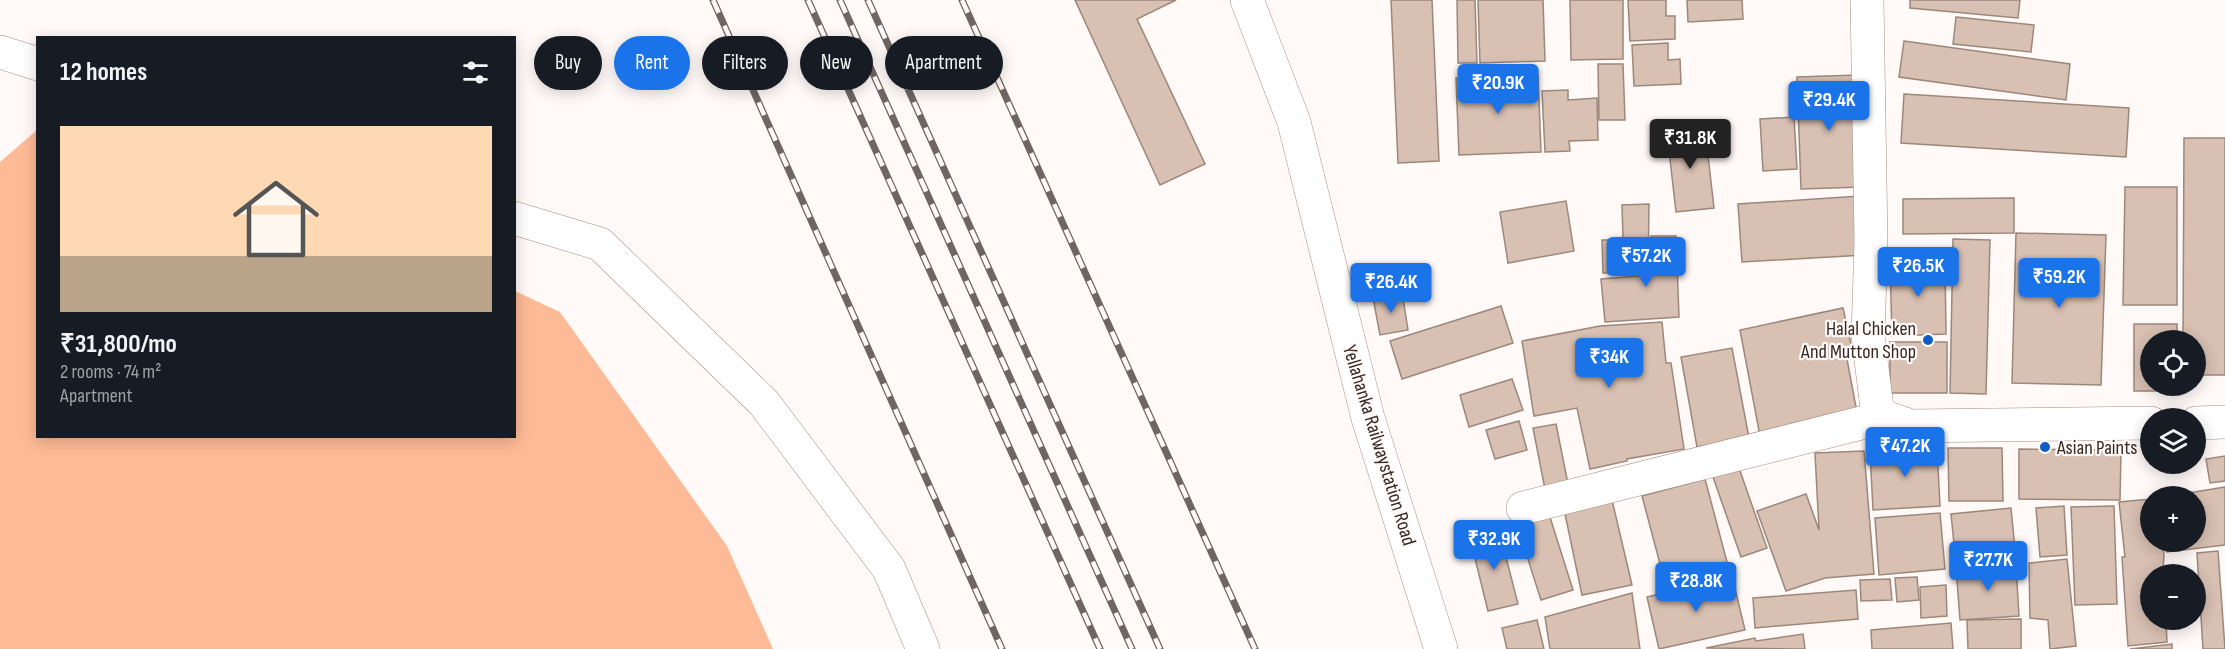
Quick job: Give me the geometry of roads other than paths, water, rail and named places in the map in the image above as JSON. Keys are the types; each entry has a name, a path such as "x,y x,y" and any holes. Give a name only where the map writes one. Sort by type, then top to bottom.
{"street":[{"name":"Yellahanka Railwaystation Road","path":"1247,0 1294,122 1368,418 1441,649"},
{"path":"1867,0 1871,241 1868,336 1877,408 1885,417 1911,426 2140,423"},
{"path":"0,52 36,63"},
{"path":"516,220 600,244 764,403 889,569 923,649"},
{"path":"1523,508 1885,417"},
{"path":"2206,423 2225,422"}],"railway":[{"path":"713,0 1002,649"},
{"path":"808,0 1100,649"},
{"path":"840,0 1132,649"},
{"path":"868,0 1160,649"},
{"path":"962,0 1255,649"}],"place":[{"name":"Halal Chicken And Mutton Shop","path":"1928,340"},
{"name":"Asian Paints","path":"2045,447"}]}
